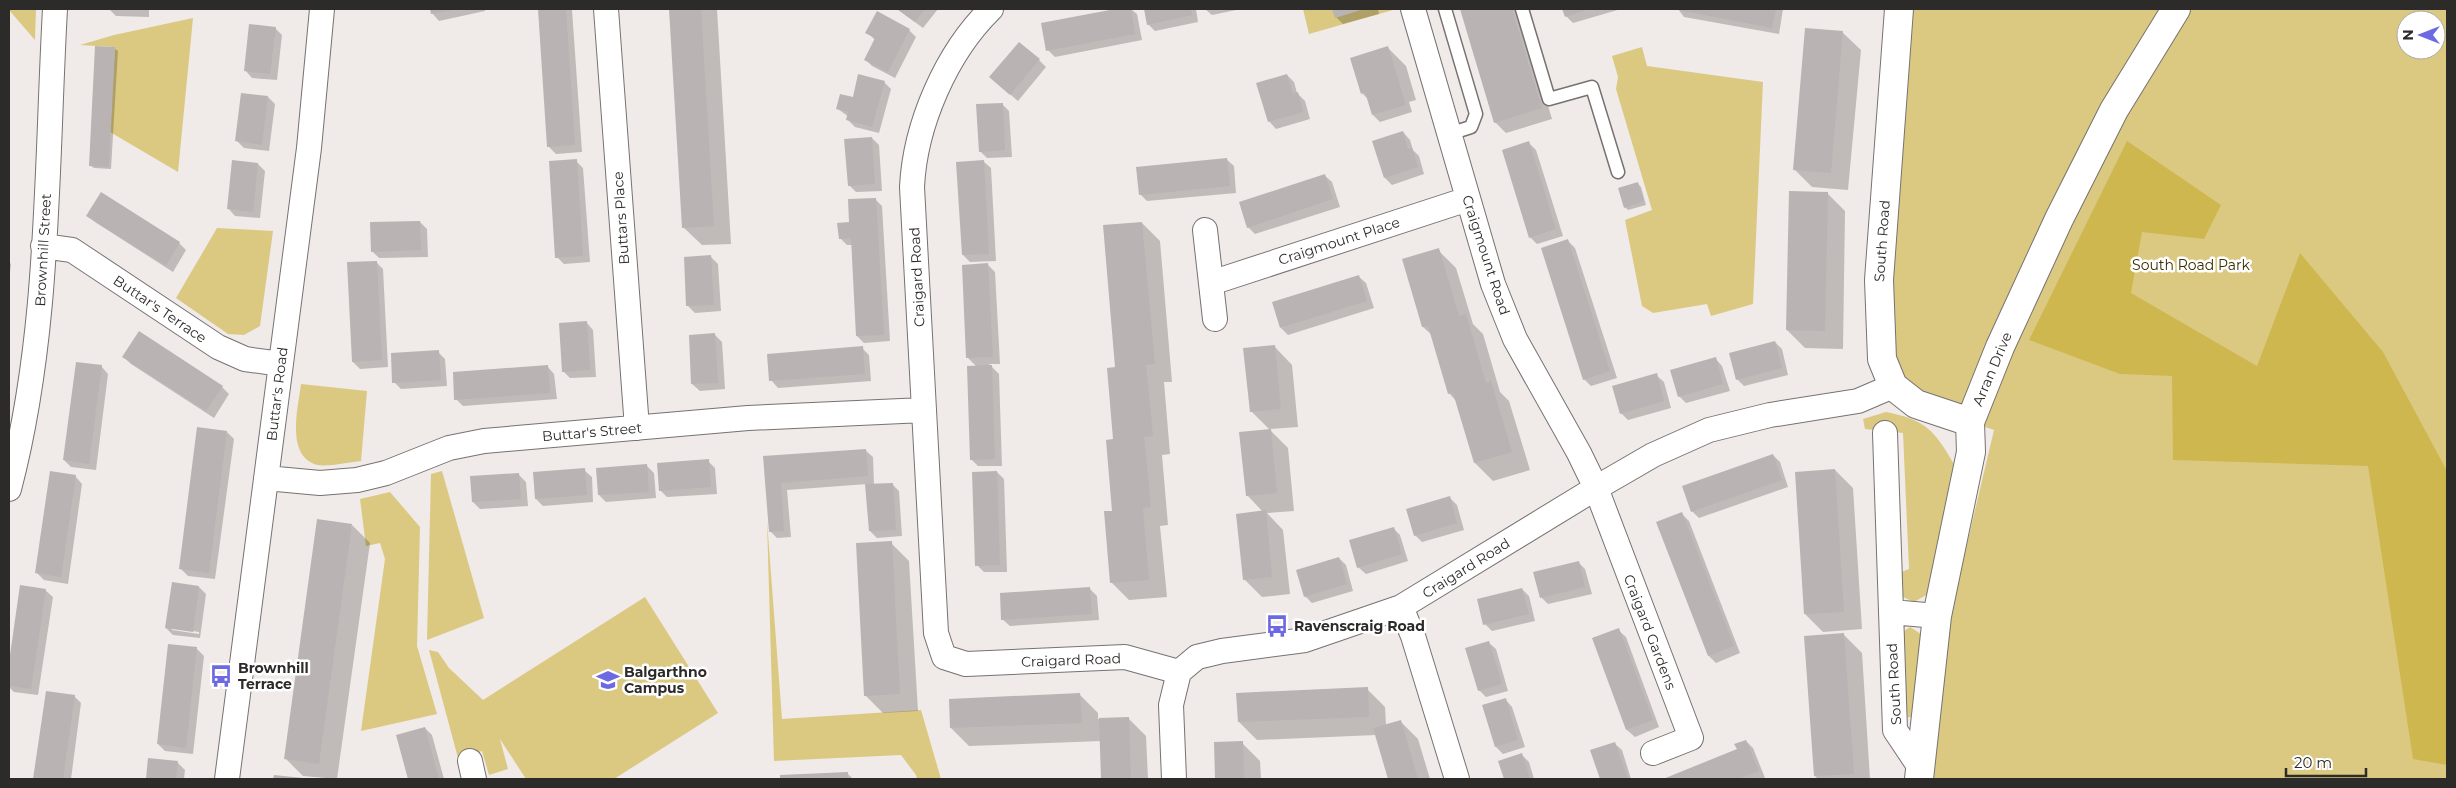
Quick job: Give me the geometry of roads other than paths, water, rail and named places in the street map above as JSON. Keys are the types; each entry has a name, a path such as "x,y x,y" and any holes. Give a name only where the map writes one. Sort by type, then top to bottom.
{"street":[{"name":"Brownhill Street","path":"9,489 22,441 37,349 55,9"},
{"name":"Buttar's Road","path":"227,779 309,148 322,9"},
{"name":"Buttars Place","path":"606,9 637,428"},
{"name":"Craigard Road","path":"991,9 960,49 937,87 922,125 914,158 912,187 936,634 944,657 966,664 1125,658 1179,672 1196,657 1222,651 1305,640 1401,607 1653,455 1709,430 1770,415 1858,400 1893,386"},
{"name":"Craigmount Road","path":"1413,9 1493,284 1515,339 1580,453 1596,488"},
{"name":"South Road","path":"1899,9 1879,280 1882,359 1893,386 1916,404 1970,422"},
{"name":"Arran Drive","path":"1919,773 1937,616 1971,452 1970,422 2000,347 2059,219 2114,110 2176,9"},
{"name":"Craigmount Place","path":"1211,283 1468,199"},
{"path":"1206,230 1215,319"},
{"name":"Buttar's Terrace","path":"43,246 72,250 218,347 245,359 281,364"},
{"name":"Buttar's Street","path":"266,478 320,483 358,480 386,474 449,448 484,441 748,418 924,410"},
{"name":"South Road","path":"1885,433 1895,730 1919,773"},
{"name":"Craigard Gardens","path":"1596,488 1691,738 1653,753"},
{"path":"1401,607 1413,636 1457,779"},
{"path":"1891,612 1937,616"},
{"path":"1174,779 1171,705 1179,672"}],"lane":[{"path":"1445,9 1476,114 1471,127 1449,134"},
{"path":"1522,9 1549,99 1592,87 1618,172"}],"place":[{"name":"Ravenscraig Road","path":"1277,626"},
{"name":"Brownhill Terrace","path":"221,676"},
{"name":"Balgarthno Campus","path":"608,680"}],"park label":[{"name":"South Road Park","path":"2191,265"}]}
